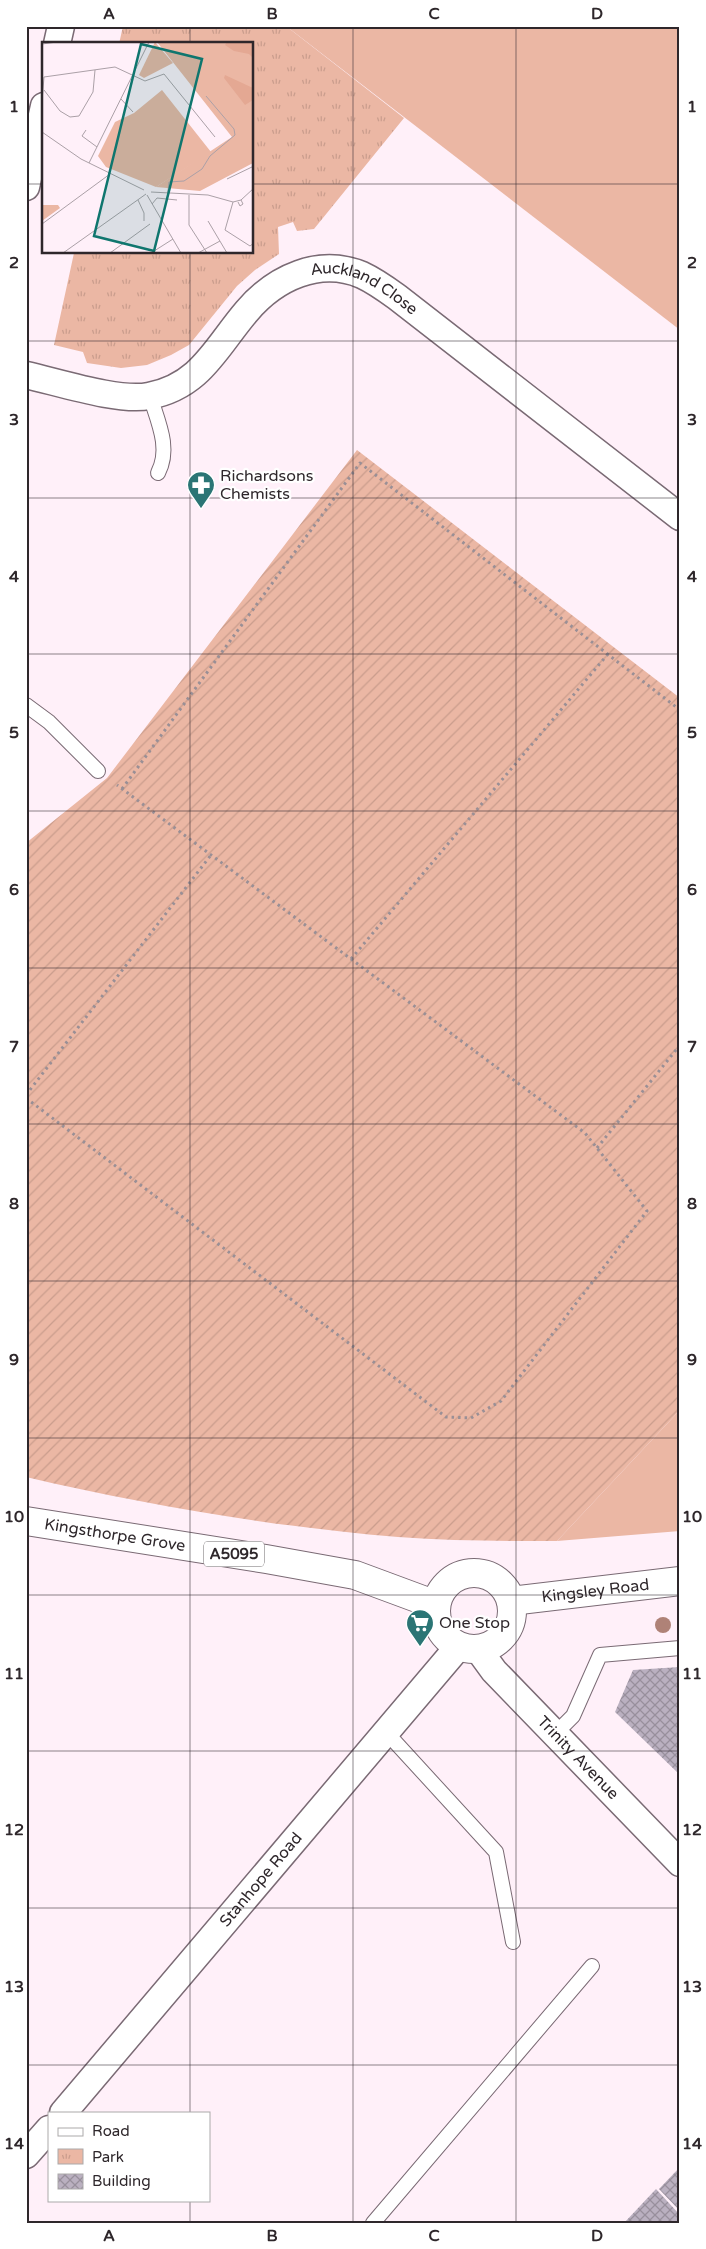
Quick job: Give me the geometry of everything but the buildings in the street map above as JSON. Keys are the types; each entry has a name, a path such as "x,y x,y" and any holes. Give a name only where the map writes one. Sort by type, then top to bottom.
{"main road":[{"name":"Kingsthorpe Grove","path":"26,1521 355,1575 436,1605"},
{"path":"468,1573 481,1573 502,1585 511,1601 512,1614 506,1631 490,1645 469,1647 448,1639 440,1628 436,1605 445,1586 456,1577 468,1573"},
{"name":"Kingsley Road","path":"511,1601 680,1581"}],"street":[{"path":"57,42 61,26"},
{"path":"26,187 42,115"},
{"name":"Auckland Close","path":"26,375 119,396 150,396 185,382 200,371 246,311 262,295 278,284 297,274 316,269 337,268 360,274 376,282 397,297 680,517"},
{"name":"Stanhope Road","path":"64,2112 386,1732 469,1647"},
{"name":"Trinity Avenue","path":"469,1647 680,1863"},
{"path":"26,2155 48,2130"}],"lane":[{"path":"150,396 164,445 162,465 158,473"},
{"path":"26,705 49,722 98,771"},
{"path":"555,1734 573,1716 600,1655 680,1648"},
{"path":"386,1732 496,1852 514,1942"},
{"path":"373,2223 592,1966"}],"path":[{"path":"122,789 360,463 680,710"},
{"path":"352,959 608,654"},
{"path":"98,771 212,855 586,1133 647,1210 501,1402 471,1418 446,1417 26,1096 212,855"},
{"path":"597,1148 680,1045"}],"green space":[{"path":"123,26 286,26 404,118 314,229 297,231 293,222 278,227 279,254 255,270 237,286 189,345 147,365 121,368 87,363 83,352 54,345 74,254 254,254 254,42 119,42"},
{"path":"286,26 680,26 680,330"},
{"path":"357,450 680,698 680,1410 557,1541 418,1538 352,1533 164,1506 26,1477 26,843 107,778"},
{"path":"680,1410 680,1531 557,1541"}],"place":[{"name":"Richardsons Chemists","path":"201,509"},
{"name":"One Stop","path":"420,1647"}]}
